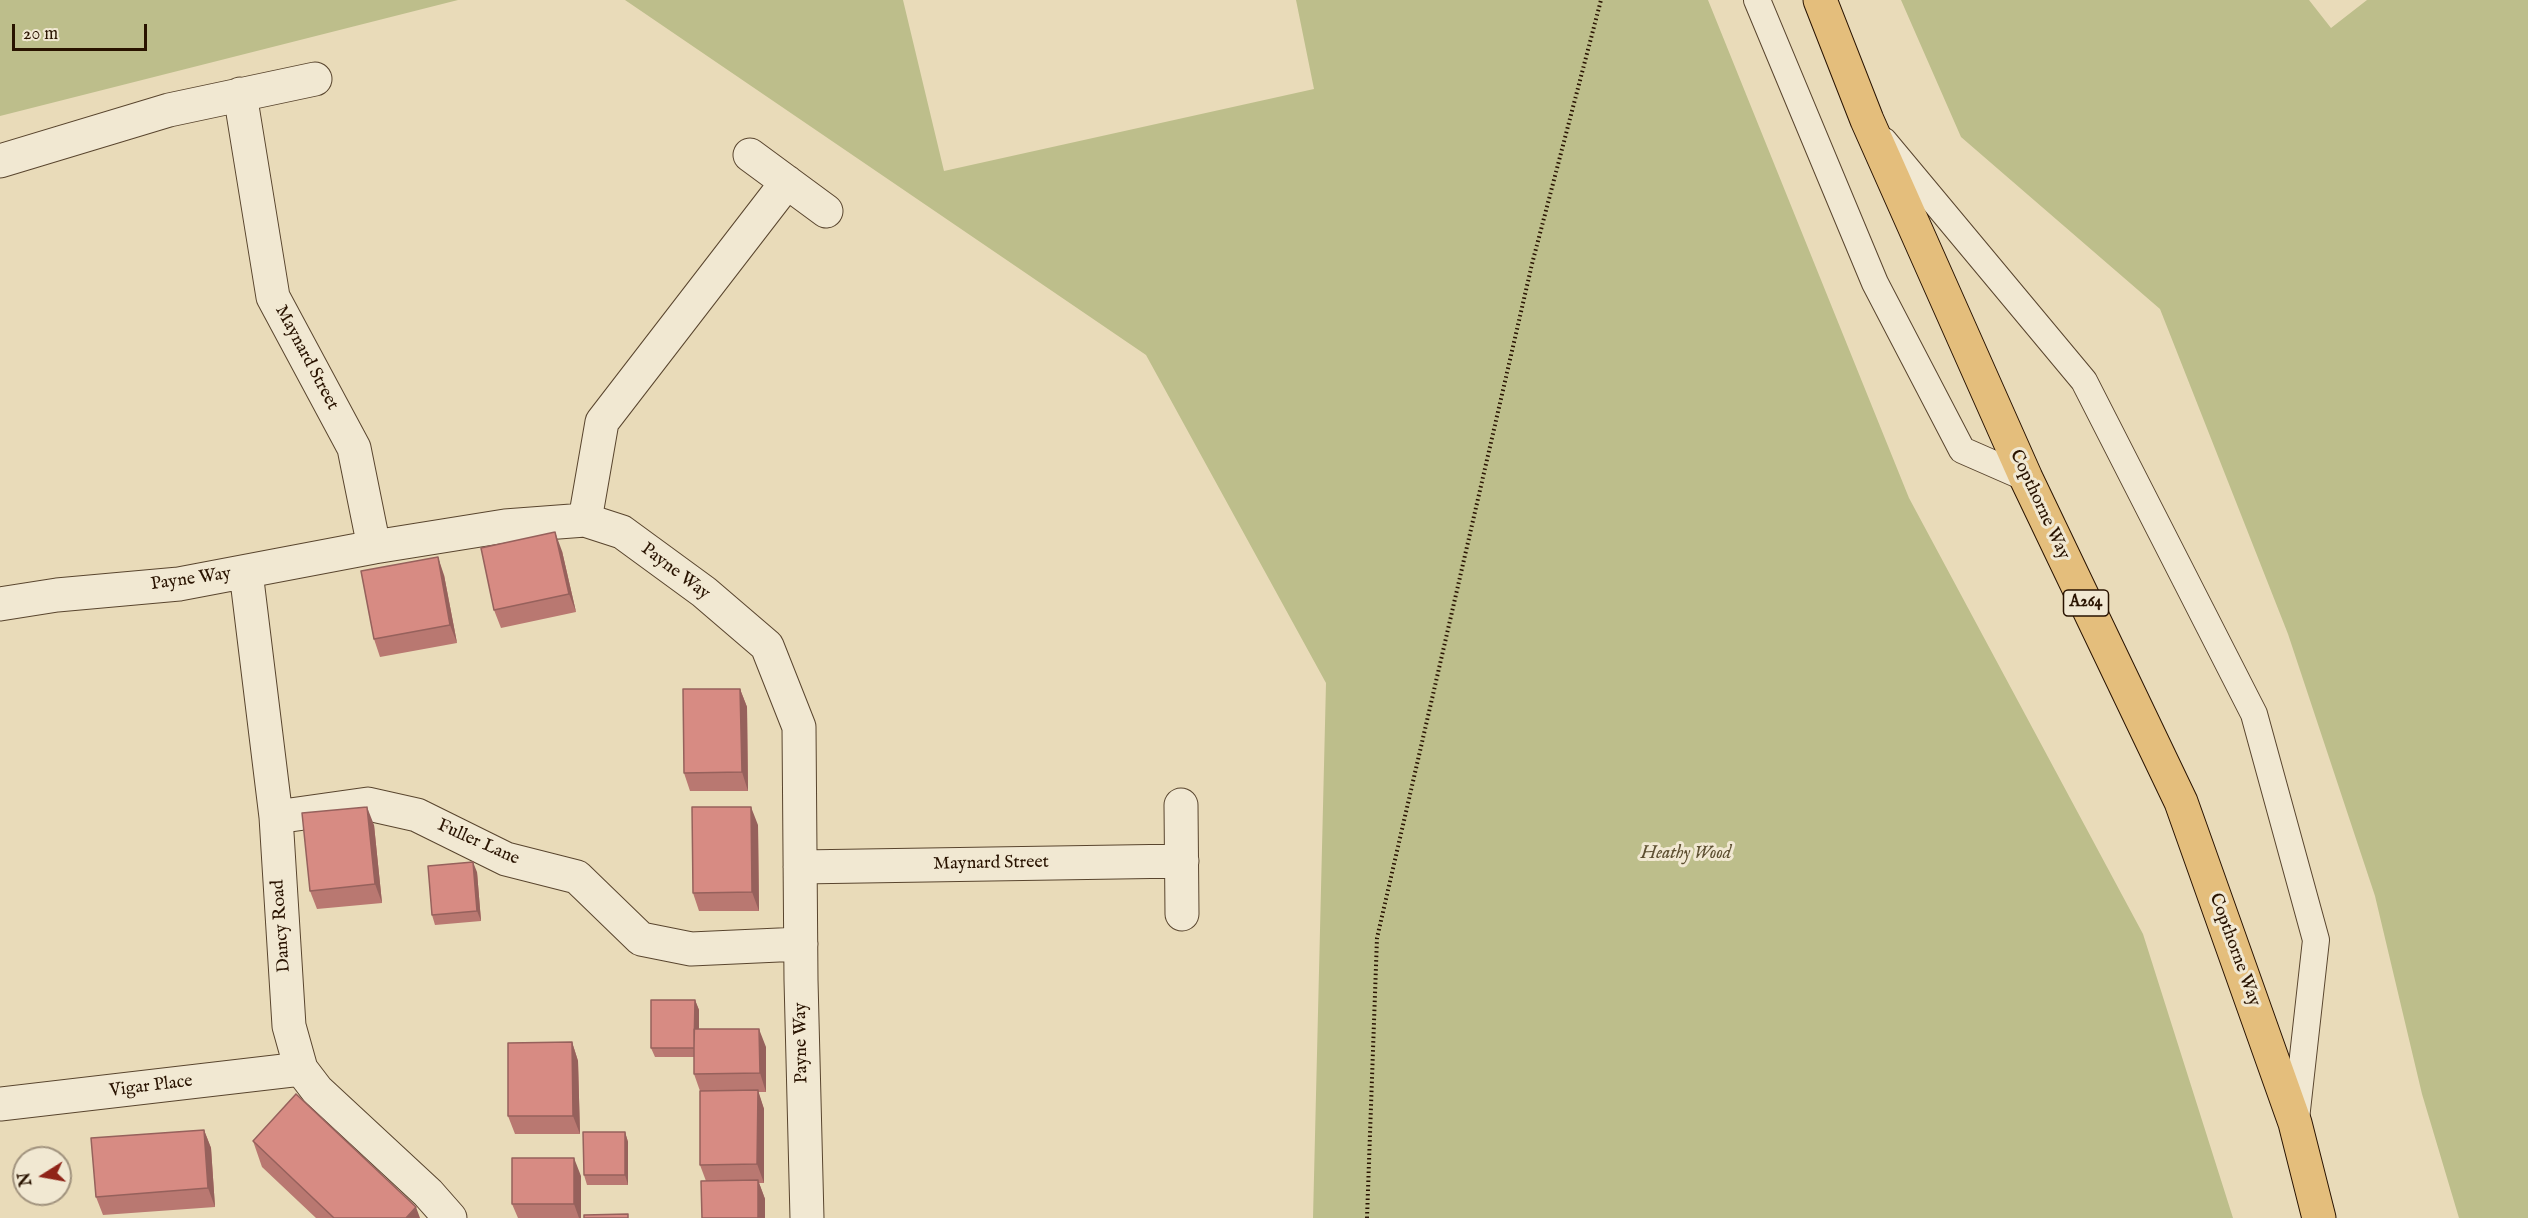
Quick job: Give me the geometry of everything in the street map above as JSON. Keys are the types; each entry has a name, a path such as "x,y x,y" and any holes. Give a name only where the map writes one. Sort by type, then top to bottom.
{"highway":[{"name":"Copthorne Way","path":"1820,0 1867,120 2026,478 2181,802 2295,1123 2319,1218"}],"street":[{"path":"0,161 169,110 315,79"},
{"name":"Maynard Street","path":"240,94 273,297 354,448 374,547"},
{"path":"750,155 826,211"},
{"path":"585,520 602,422 787,182"},
{"name":"Payne Way","path":"0,604 57,595 179,584 374,547 505,526 585,520 622,532 704,592 767,646 799,727 807,1218"},
{"name":"Dancy Road","path":"246,572 276,817 289,1026 301,1070 317,1090 428,1193 450,1218"},
{"name":"Fuller Lane","path":"276,817 368,804 417,815 506,859 577,877 642,939 691,949 801,944"},
{"path":"1181,805 1182,914"},
{"name":"Maynard Street","path":"800,867 1182,861"},
{"name":"Vigar Place","path":"0,1104 301,1070"}],"lane":[{"path":"1757,0 1875,283 1962,450 2026,478"},
{"path":"1867,120 2084,381 2254,714 2316,940 2295,1123"}],"path":[{"path":"1367,1218 1377,938 1532,264 1601,0"}],"green space":[{"path":"0,0 458,0 0,116"},
{"name":"Heathy Wood","path":"625,0 903,0 944,171 1314,89 1296,0 1708,0 1909,498 2143,934 2233,1218 1313,1218 1326,683 1146,355"},
{"path":"1901,0 2309,0 2331,28 2367,0 2528,0 2528,1218 2459,1218 2422,1094 2375,896 2288,634 2160,309 1961,137"}],"building":[{"path":"555,532 569,594 494,610 481,548"},
{"path":"438,557 450,625 374,639 361,571"},
{"path":"683,689 740,689 742,772 684,773"},
{"path":"367,807 375,884 310,891 302,813"},
{"path":"692,807 751,807 752,892 693,893"},
{"path":"473,862 477,911 432,915 428,866"},
{"path":"651,1000 695,1000 694,1048 651,1048"},
{"path":"694,1029 759,1029 760,1073 694,1074"},
{"path":"572,1042 573,1116 508,1116 508,1043"},
{"path":"758,1090 757,1164 700,1165 700,1091"},
{"path":"296,1094 416,1207 406,1218 334,1218 253,1141"},
{"path":"204,1130 208,1188 96,1197 91,1138"},
{"path":"583,1132 625,1132 625,1175 584,1175"},
{"path":"512,1158 574,1158 574,1204 512,1204"},
{"path":"758,1180 758,1218 702,1218 701,1181"},
{"path":"628,1214 628,1218 584,1218 584,1215"}]}
